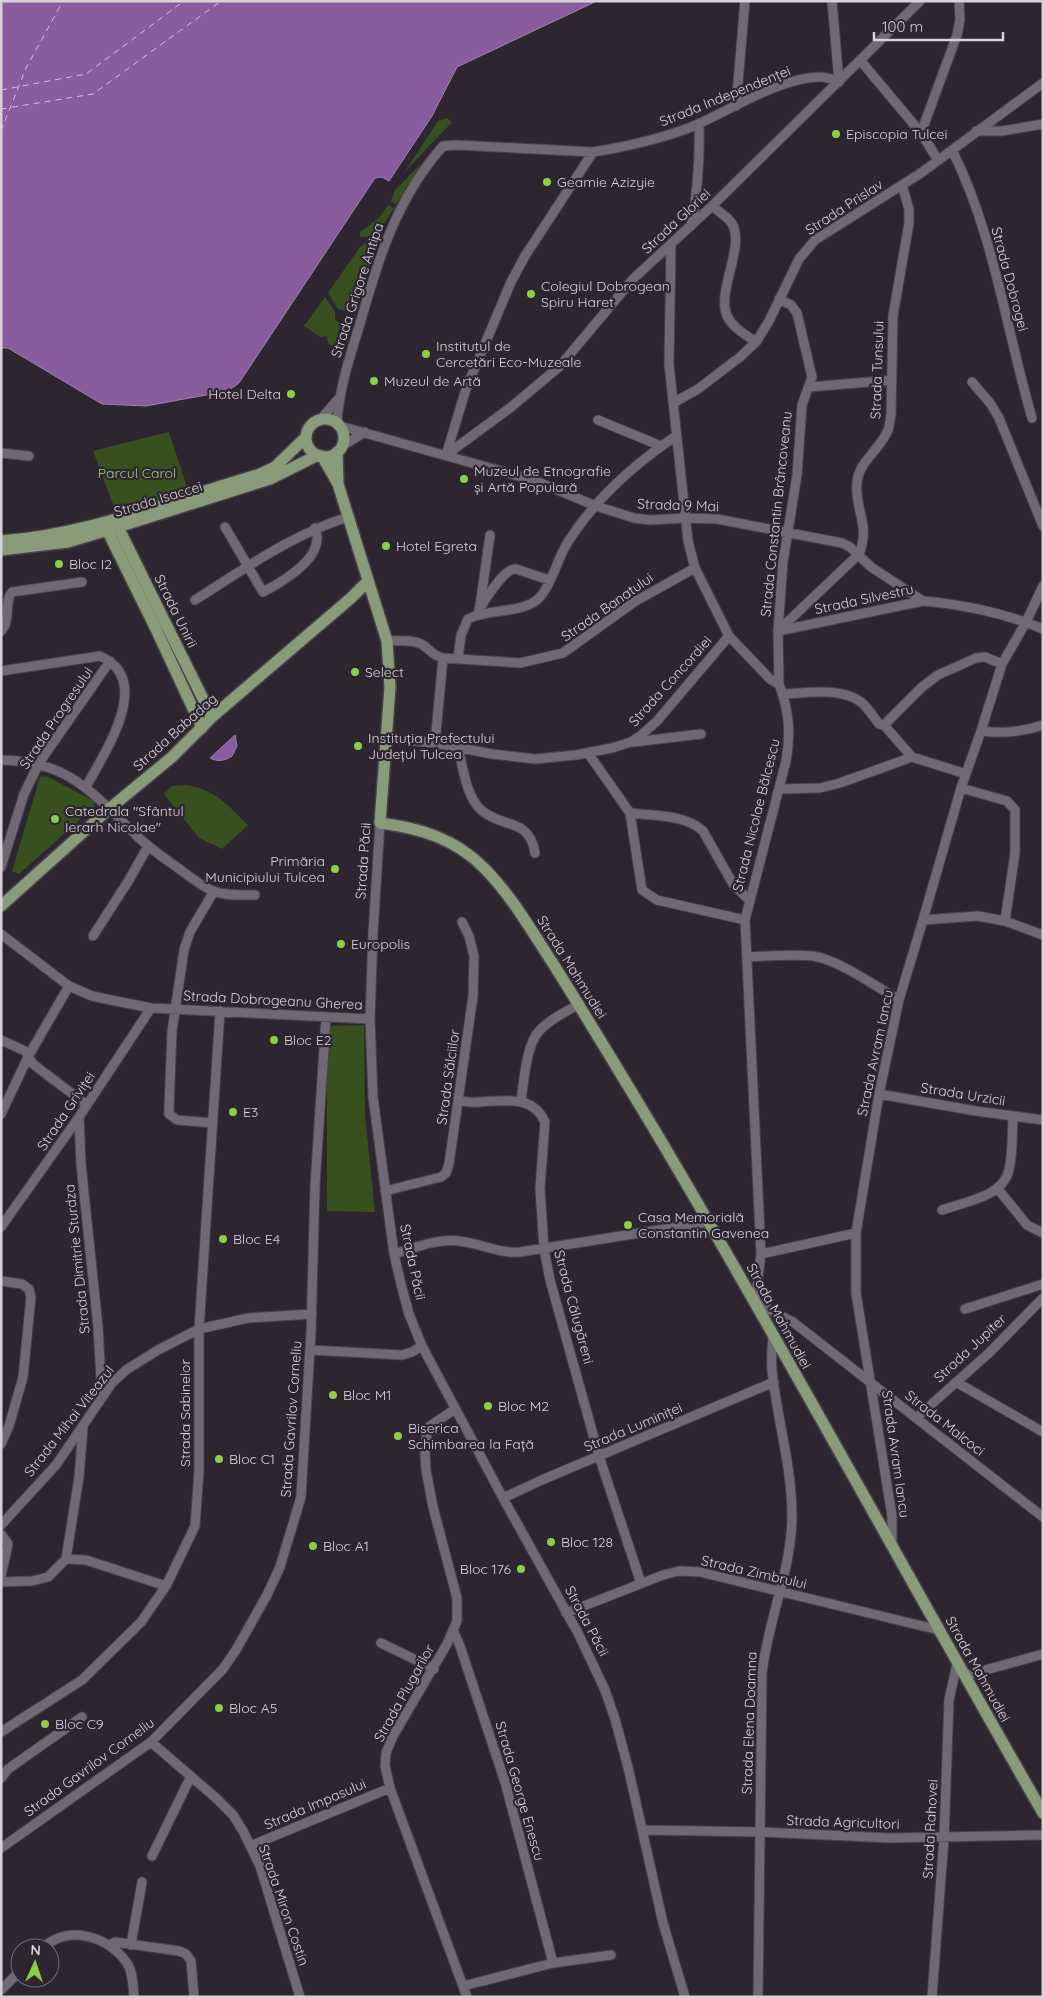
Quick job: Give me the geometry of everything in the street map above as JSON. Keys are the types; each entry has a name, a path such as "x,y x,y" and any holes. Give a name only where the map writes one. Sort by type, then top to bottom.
{"main road":[{"path":"320,420 330,420 338,425 343,433 339,449 333,455 320,456 308,446 306,437 309,428 320,420"},
{"name":"Strada Isaccei","path":"1,541 110,526 130,515 258,475 275,467 306,437"},
{"name":"Strada Păcii","path":"338,484 339,449"},
{"name":"Strada Isaccei","path":"1,550 68,542 110,526 270,479 320,456"},
{"name":"Strada Păcii","path":"320,456 338,484 387,641 390,675 380,823"},
{"name":"Strada Unirii","path":"110,526 212,717"},
{"name":"Strada Unirii","path":"110,526 202,728"},
{"name":"Strada Babadag","path":"1,906 109,809 172,756 212,717 290,652 368,581"},
{"name":"Strada Mahmudiei","path":"380,823 414,828 455,844 470,855 494,878 507,895 578,1004 709,1222 957,1664 1043,1813"}],"street":[{"path":"736,106 745,1"},
{"path":"832,1 839,82"},
{"path":"921,133 957,35 960,20 959,1"},
{"name":"Strada Gloriei","path":"446,455 510,408 560,366 624,290 919,2"},
{"path":"860,60 921,133 938,160"},
{"name":"Strada Independenței","path":"443,146 456,144 593,152 637,143 699,124 756,96 792,82 822,77 839,82"},
{"name":"Strada Prislav","path":"673,403 698,389 740,357 756,342 799,259 814,240 902,186 1043,83"},
{"path":"691,226 698,192 700,167 699,124"},
{"path":"976,131 1002,131 1043,124"},
{"name":"Strada Grigore Antipa","path":"338,425 340,397 380,254 397,214 412,188 443,146"},
{"name":"Strada Dobrogei","path":"952,150 964,174 991,255 1008,320 1020,380 1032,418"},
{"path":"446,455 466,389 511,282 525,256 593,152"},
{"name":"Strada Tunsului","path":"859,554 864,543 864,532 857,482 860,471 888,430 891,415 893,316 909,223 908,209 902,186"},
{"path":"712,206 731,221 734,228 734,246 726,296 727,315 735,326 756,342"},
{"name":"Strada Nicolae Bălcescu","path":"671,245 669,334 676,436 688,541 695,568 729,636 770,679 779,684 788,712 790,739 745,920 761,1254 755,1302"},
{"name":"Strada Constantin Brâncoveanu","path":"779,299 791,305 797,313 811,370 810,386 802,405 797,475 779,601 779,684"},
{"path":"810,386 892,380"},
{"path":"972,382 990,403 999,418 1043,526"},
{"name":"Strada Grigore Antipa","path":"320,420 340,397"},
{"path":"598,420 661,446"},
{"name":"Strada 9 Mai","path":"338,425 533,480 596,506 634,518 656,520 685,518 717,519 842,543 850,546 871,567 923,601"},
{"path":"339,449 364,432"},
{"path":"479,611 527,605 535,602 542,596 564,549 577,529 596,506 632,470 676,436"},
{"path":"1,454 30,456"},
{"path":"195,600 247,566 315,528 348,517"},
{"path":"225,527 263,592 274,586 309,559 318,542 315,528"},
{"path":"479,611 490,535"},
{"path":"778,631 859,554"},
{"path":"458,659 464,625 468,619 479,611 504,575 511,569 516,568 549,580"},
{"name":"Strada Banatului","path":"387,641 417,642 438,657 443,658 520,663 563,653 634,602 695,568"},
{"path":"1,631 7,622 8,601 12,592 82,582"},
{"name":"Strada Avram Iancu","path":"892,1547 892,1516 856,1293 856,1233 879,1094 899,1000 922,920 961,788 1002,664 1026,622 1043,586"},
{"name":"Strada Silvestru","path":"778,631 923,601 943,603 1026,622 1043,629"},
{"name":"Strada Concordiei","path":"631,742 657,721 729,636"},
{"name":"Strada Progresului","path":"1,671 100,656 110,661 39,763 24,794 1,867"},
{"path":"435,744 443,658"},
{"path":"884,725 922,687 938,675 976,658 985,658 1002,664"},
{"path":"86,787 118,728 123,714 124,701 121,674 110,661"},
{"path":"783,694 837,693 848,695 862,702 878,724 884,725 912,757"},
{"path":"981,731 1007,733 1026,731 1043,725"},
{"name":"Strada Concordiei","path":"386,738 535,759 588,753 631,742 701,734"},
{"path":"458,748 468,787 475,802 492,817 511,823 527,832 534,844 535,853"},
{"path":"588,753 630,813 642,890 657,900 745,920"},
{"path":"779,789 820,788 840,783 912,757 966,774"},
{"path":"1,760 39,763 66,775 86,787 148,846 202,885 214,892 234,895 255,895"},
{"path":"961,788 1007,801 1015,810 1015,853 1005,921"},
{"path":"630,813 682,820 697,825 703,831 733,884 750,901"},
{"name":"Strada Păcii","path":"380,823 370,1019 373,1097 394,1254 409,1314 422,1346 594,1664 605,1690 628,1767 663,1924 685,1997"},
{"path":"93,936 129,880 148,846"},
{"path":"213,1123 177,1120 169,1114 171,1045 186,943 190,932 214,892"},
{"path":"922,920 978,916 1005,921 1043,935"},
{"name":"Strada Sălciilor","path":"385,1192 429,1181 446,1173 460,1101 473,996 474,956 469,936 462,922"},
{"name":"Strada Dobrogeanu Gherea","path":"1,934 69,986 92,996 151,1008 370,1019"},
{"path":"747,957 814,956 849,971 899,1000"},
{"path":"1,1114 29,1055 69,986"},
{"path":"460,1101 521,1101 527,1062 534,1036 548,1022 578,1004"},
{"name":"Strada Griviței","path":"1,1227 80,1117 151,1008"},
{"name":"Strada Sabinelor","path":"1,1732 82,1680 141,1622 166,1586 195,1526 199,1471 199,1329 220,1011"},
{"name":"Strada Gavrilov Corneliu","path":"1,1848 151,1742 223,1669 232,1657 267,1595 280,1566 301,1497 312,1314 315,1185 326,1018"},
{"path":"1,1040 21,1048 29,1055 33,1064 87,1105"},
{"name":"Strada Urzicii","path":"879,1094 976,1111 1043,1120"},
{"name":"Strada Călugăreni","path":"521,1101 542,1114 545,1122 540,1188 544,1249 550,1280 599,1456 641,1583"},
{"path":"942,1210 998,1189 1005,1181 1009,1170 1013,1116"},
{"name":"Strada Dimitrie Sturdza","path":"80,1117 81,1164 98,1327 102,1398"},
{"path":"998,1189 1027,1225 1043,1233"},
{"path":"394,1254 448,1240 461,1241 509,1253 709,1222"},
{"path":"761,1254 856,1233"},
{"path":"1,1281 22,1284 29,1289 31,1297 23,1377 9,1426 1,1444"},
{"path":"965,1310 1043,1284"},
{"name":"Strada Jupiter","path":"916,1418 936,1398 989,1353 1043,1298"},
{"name":"Strada Malcoci","path":"755,1302 793,1322 1043,1517"},
{"name":"Strada Mihai Viteazul","path":"1,1526 56,1465 112,1383 126,1370 158,1350 199,1329 248,1318 312,1314"},
{"name":"Strada Elena Doamna","path":"758,1997 762,1673 770,1624 781,1592 788,1562 792,1519 788,1461 772,1369 773,1336"},
{"path":"310,1350 402,1355 422,1346"},
{"name":"Strada Luminiței","path":"503,1498 774,1382"},
{"path":"956,1382 1043,1432"},
{"name":"Strada Plugarilor","path":"455,1409 430,1426 426,1439 426,1470 432,1507 457,1598 458,1612 453,1630 434,1670 393,1736 386,1753 385,1766 390,1788 467,1997"},
{"path":"1,1582 32,1581 48,1577 66,1559 79,1477 83,1428"},
{"path":"1,1534 8,1544 1,1576"},
{"path":"66,1559 86,1560 166,1586"},
{"name":"Strada Zimbrului","path":"566,1613 641,1583 679,1571 720,1575 781,1592 939,1630"},
{"name":"Strada George Enescu","path":"453,1630 505,1782 553,1963"},
{"path":"381,1643 434,1670"},
{"path":"964,1676 1043,1654"},
{"name":"Strada Rahovei","path":"932,1997 944,1838 949,1700 957,1664"},
{"path":"1,1778 8,1768 82,1717"},
{"name":"Strada Miron Costin","path":"151,1742 233,1815 260,1866 300,1997"},
{"path":"152,1856 191,1776"},
{"name":"Strada Impasului","path":"250,1846 390,1788"},
{"name":"Strada Agricultori","path":"643,1830 760,1832 890,1838 1043,1835"},
{"path":"131,1945 142,1882"},
{"path":"57,1938 74,1936 97,1939 109,1944 128,1964 134,1997"},
{"path":"109,1944 115,1942 179,1951 186,1954 191,1961 194,1997"},
{"path":"463,1986 553,1963 611,1954"},
{"path":"1,1990 10,1981"}],"green space":[{"path":"447,118 452,122 404,173 438,121"},
{"path":"424,161 396,204 391,201 395,190"},
{"path":"388,205 394,208 380,228 371,235 360,237 360,232 379,218"},
{"path":"367,241 374,242 376,250 353,312 338,309 328,293 360,247"},
{"path":"325,297 335,312 335,320 341,323 334,347 328,343 327,336 320,337 304,326"},
{"name":"Parcul Carol","path":"169,432 188,490 116,512 93,451"},
{"path":"46,776 94,801 95,806 19,874 12,871 40,777"},
{"path":"186,785 206,791 221,799 248,825 222,849 199,838 164,794 172,786"},
{"path":"364,1025 365,1115 375,1212 327,1211 327,1026"}],"shaded area":[{"path":"1,1 597,1 457,67 432,116 389,181 382,177 375,178 239,383 228,391 146,406 102,404 8,348 1,348"},
{"path":"235,735 237,746 232,756 221,760 210,758"}],"ferry route":[{"path":"1,131 26,68 63,1"},
{"path":"1,90 86,74 184,1"},
{"path":"1,109 93,94 221,1"}],"place":[{"name":"Episcopia Tulcei","path":"836,134"},
{"name":"Geamie Azizyie","path":"547,182"},
{"name":"Colegiul Dobrogean Spiru Haret","path":"531,294"},
{"name":"Institutul de Cercetări Eco-Muzeale","path":"426,354"},
{"name":"Muzeul de Artă","path":"374,381"},
{"name":"Hotel Delta","path":"291,394"},
{"name":"Muzeul de Etnografie și Artă Populară","path":"464,479"},
{"name":"Hotel Egreta","path":"386,546"},
{"name":"Bloc I2","path":"59,564"},
{"name":"Select","path":"355,672"},
{"name":"Instituția Prefectului Județul Tulcea","path":"358,746"},
{"name":"Catedrala \"Sfântul Ierarh Nicolae\"","path":"55,819"},
{"name":"Primăria Municipiului Tulcea","path":"335,869"},
{"name":"Europolis","path":"341,944"},
{"name":"Bloc E2","path":"274,1040"},
{"name":"E3","path":"233,1112"},
{"name":"Casa Memorială Constantin Gavenea","path":"628,1225"},
{"name":"Bloc E4","path":"223,1239"},
{"name":"Bloc M1","path":"333,1395"},
{"name":"Bloc M2","path":"488,1406"},
{"name":"Biserica Schimbarea la Față","path":"398,1436"},
{"name":"Bloc C1","path":"219,1459"},
{"name":"Bloc 128","path":"551,1542"},
{"name":"Bloc A1","path":"313,1546"},
{"name":"Bloc 176","path":"521,1569"},
{"name":"Bloc A5","path":"219,1708"},
{"name":"Bloc C9","path":"45,1724"}]}
